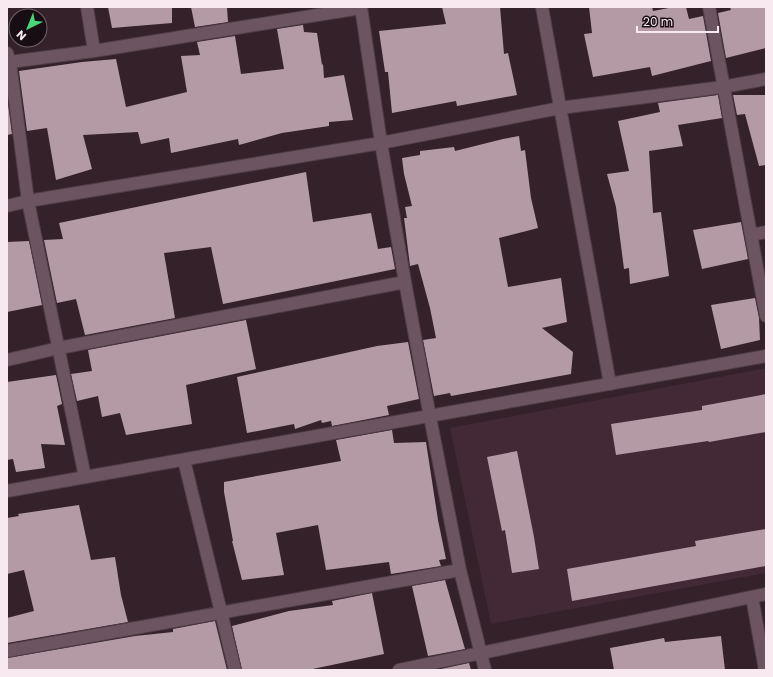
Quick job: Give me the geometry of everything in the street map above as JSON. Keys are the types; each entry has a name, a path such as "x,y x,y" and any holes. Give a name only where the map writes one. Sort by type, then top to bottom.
{"street":[{"path":"87,7 94,51"},
{"path":"85,478 28,201 9,58 94,51 361,7 405,282 430,417 460,570 485,670"},
{"path":"542,7 610,384"},
{"path":"709,7 766,316"},
{"path":"7,206 28,201 382,143 560,108 723,87 766,79"},
{"path":"751,235 766,232"},
{"path":"7,360 59,348 405,282"},
{"path":"7,491 430,417 766,356"},
{"path":"184,460 235,670"},
{"path":"7,651 460,570"},
{"path":"399,670 766,594"},
{"path":"752,597 765,670"}],"shaded area":[{"path":"766,368 766,573 491,624 450,428"}],"building":[{"path":"108,7 172,7 172,23 112,28"},
{"path":"191,7 227,7 228,22 195,27"},
{"path":"442,7 500,7 504,54 508,53 517,95 457,106 456,101 392,113 388,72 385,72 379,31 446,24"},
{"path":"589,7 652,7 653,11 674,7 686,7 689,19 703,16 711,61 652,76 650,67 593,77 584,34 592,33"},
{"path":"730,7 766,7 766,48 726,58 718,13 731,10"},
{"path":"303,25 304,32 317,33 324,78 344,75 353,120 329,122 329,126 282,133 239,145 238,139 171,153 169,138 141,144 138,132 83,135 92,169 56,180 47,128 27,131 19,71 116,59 126,107 187,92 181,56 200,55 197,42 235,36 241,74 284,69 277,29"},
{"path":"718,95 722,118 678,125 683,146 649,151 653,213 661,212 669,276 630,284 629,268 624,269 616,207 607,174 629,171 618,121 660,112 658,103"},
{"path":"733,95 766,95 766,165 759,166 745,114 737,115"},
{"path":"7,97 12,134 7,135"},
{"path":"519,136 521,151 525,150 531,198 538,228 499,238 508,287 561,278 567,322 542,328 573,352 571,374 451,396 450,393 434,396 423,340 436,338 430,308 418,264 410,266 404,218 407,218 405,207 412,206 404,174 402,158 420,155 420,151 454,147 455,151"},
{"path":"306,172 313,222 371,213 378,249 391,247 395,269 223,304 211,247 164,253 175,318 85,335 76,299 57,303 44,240 63,239 59,223"},
{"path":"741,222 748,259 702,269 693,230"},
{"path":"29,241 42,305 7,312 7,242"},
{"path":"755,298 759,318 760,340 721,349 711,305"},
{"path":"246,320 256,369 186,385 192,424 126,435 120,413 102,417 98,396 77,401 71,374 92,371 88,350"},
{"path":"408,342 419,399 387,406 389,415 332,426 331,421 322,423 321,420 295,429 294,424 247,433 237,377 377,346"},
{"path":"56,375 62,404 57,406 65,445 41,444 45,468 16,472 13,459 7,460 7,382"},
{"path":"766,394 766,432 709,442 616,455 611,424 702,410 702,406"},
{"path":"392,430 394,443 426,442 438,520 446,559 439,560 441,566 391,574 389,562 326,570 318,525 276,533 284,575 242,580 232,541 224,492 224,482 341,461 336,440"},
{"path":"517,451 539,569 512,573 505,530 502,531 487,457"},
{"path":"79,505 91,560 115,557 121,595 128,622 7,643 7,618 34,611 24,570 7,574 7,518 19,516 18,514"},
{"path":"766,529 766,566 572,601 567,569 696,546 695,541"},
{"path":"445,580 465,649 428,656 412,586"},
{"path":"372,593 384,654 308,670 242,670 232,626 289,611 333,605 332,601"},
{"path":"215,621 227,670 7,670 7,658 135,636 173,632 173,629"},
{"path":"721,636 725,670 614,670 610,648 664,638 665,642"},
{"path":"469,663 471,670 436,670"}]}
